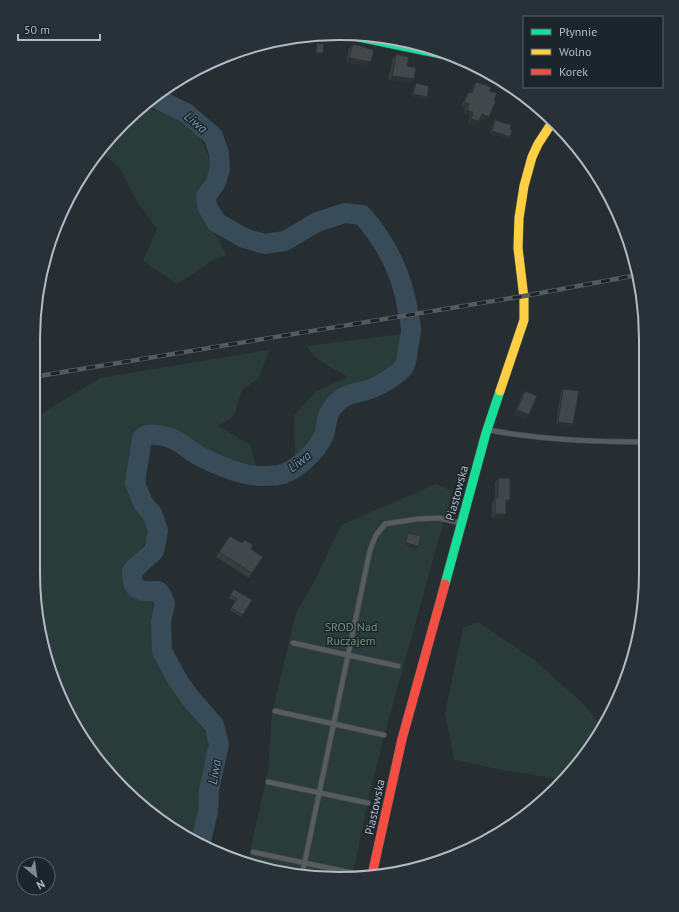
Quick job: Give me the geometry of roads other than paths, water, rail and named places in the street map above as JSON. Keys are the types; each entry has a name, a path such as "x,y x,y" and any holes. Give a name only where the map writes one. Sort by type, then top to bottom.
{"street":[{"name":"Piastowska","path":"373,870 402,740 487,430 524,320 525,302 519,264 518,240 525,183 538,144 549,126"}],"lane":[{"path":"487,430 512,435 606,442 639,442"},
{"path":"303,869 370,550 376,535 386,524 416,519 444,518 462,523"},
{"path":"293,643 398,666"},
{"path":"275,711 384,734"},
{"path":"268,782 368,803"},
{"path":"253,852 347,872"}],"waterway":[{"name":"Liwa","path":"159,100 186,113 213,136 219,153 220,169 215,184 206,196 207,206 216,222 244,238 264,244 285,241 317,222 345,213 362,215 379,236 398,273 406,299 411,328 406,361 402,370 378,386 347,396 336,403 329,413 324,435 317,447 295,468 283,474 275,476 254,476 238,472 195,454 176,440 164,436 152,435 147,435 142,438 135,483 143,503 153,515 158,531 154,551 132,571 133,583 135,587 142,591 158,591 162,596 165,604 161,621 162,651 177,679 191,699 214,725 219,744 209,790 208,812 202,838"}],"railway":[{"path":"40,376 530,295 632,276"}],"park label":[{"name":"SROD Nad Ruczajem","path":"351,634"}]}
